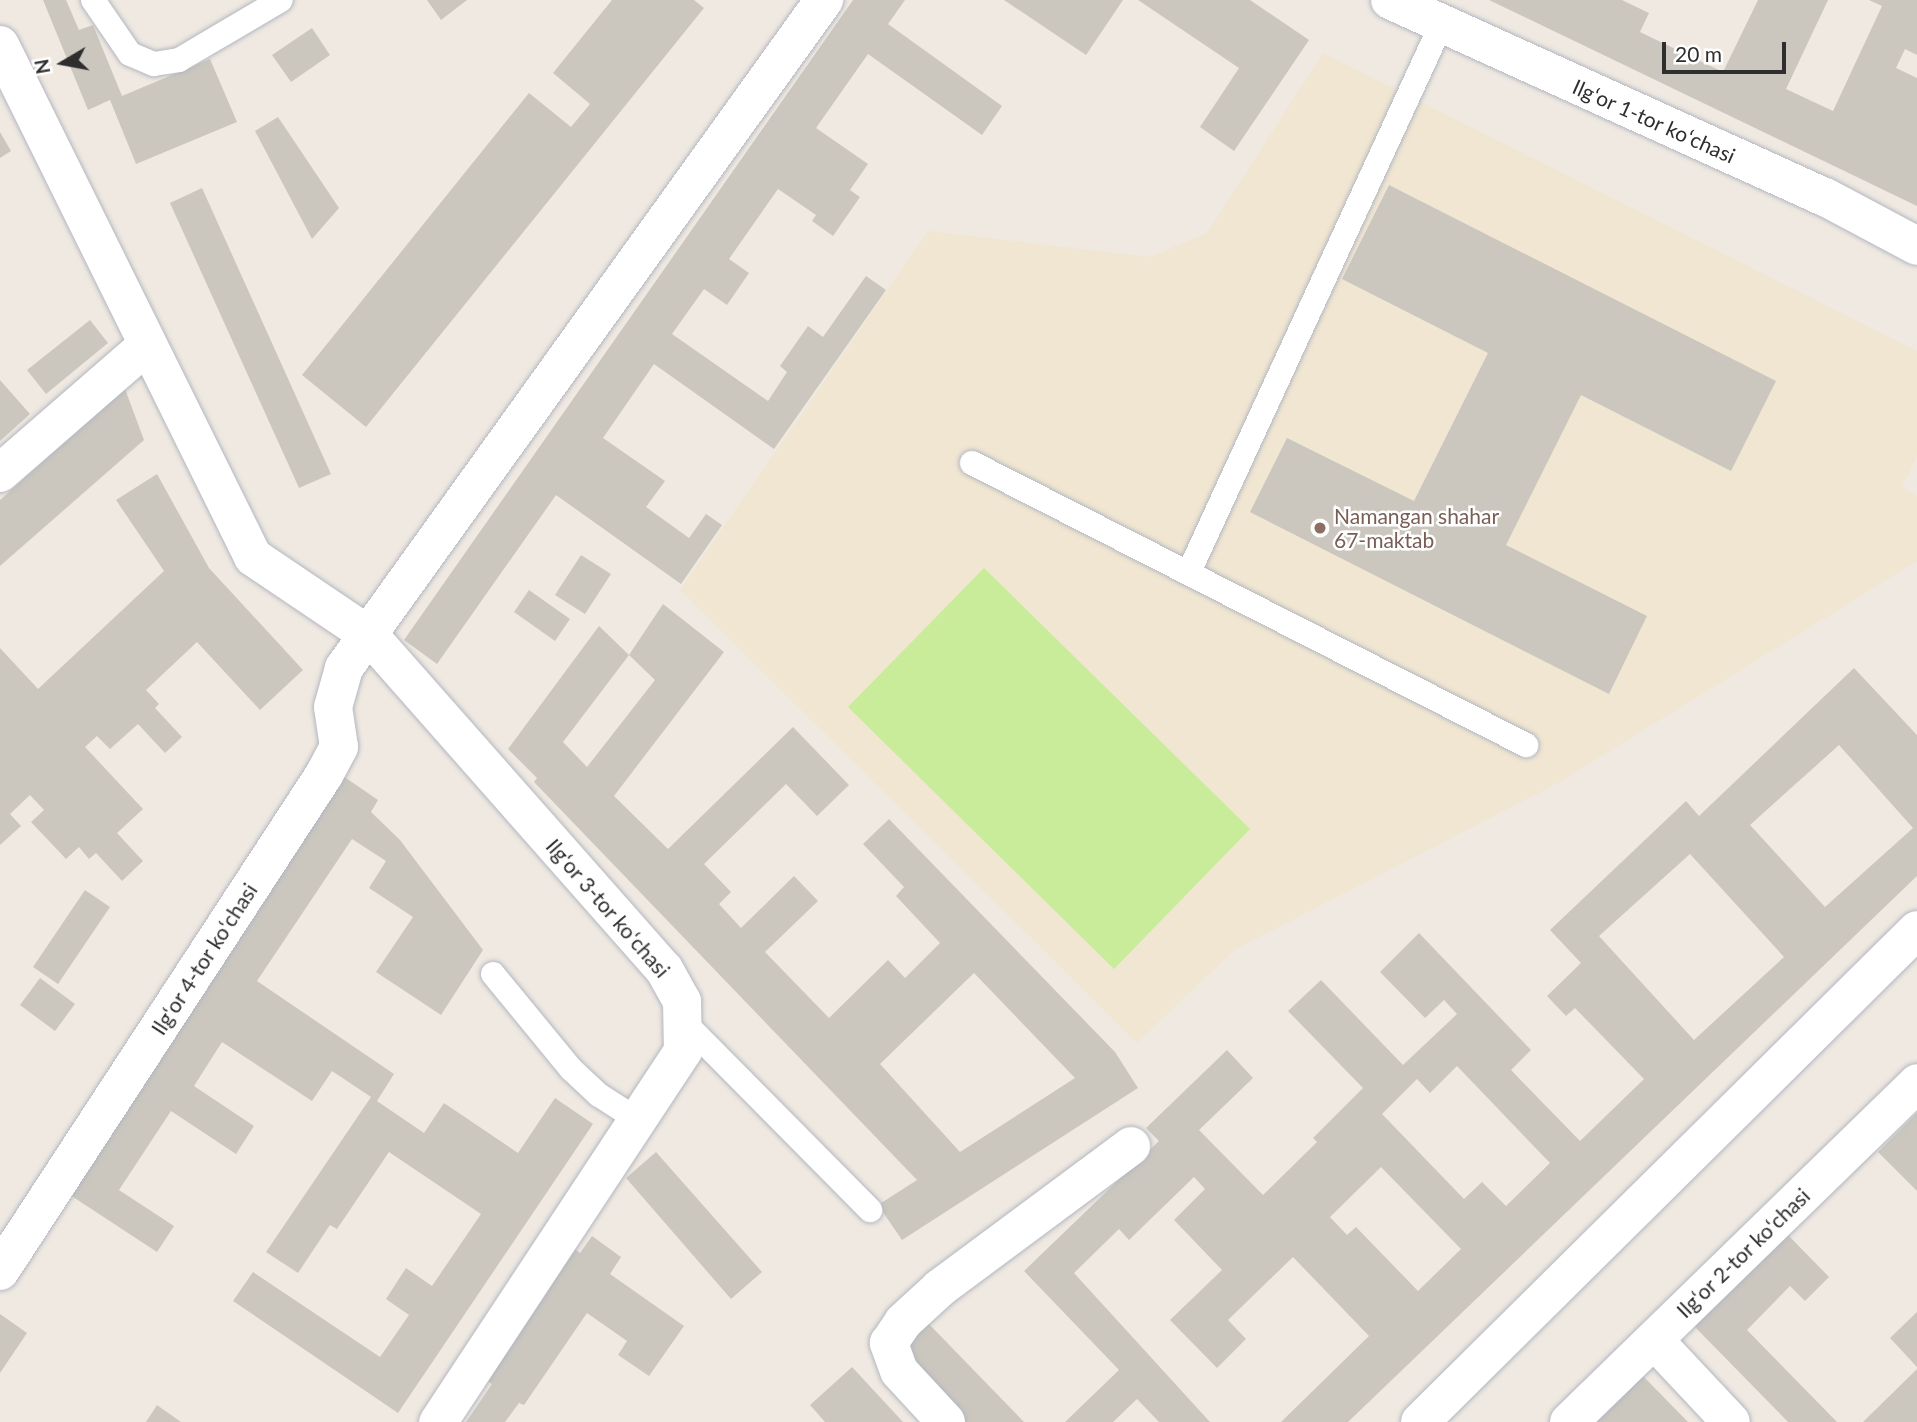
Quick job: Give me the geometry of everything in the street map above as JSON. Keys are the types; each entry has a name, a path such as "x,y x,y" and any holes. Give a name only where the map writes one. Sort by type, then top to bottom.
{"street":[{"name":"Ilgʻor 4-tor koʻchasi","path":"0,1271 324,775 339,747 334,690 344,667 370,636 824,0"},
{"name":"Ilgʻor 1-tor koʻchasi","path":"1390,0 1825,197 1917,246"},
{"name":"Ilgʻor 3-tor koʻchasi","path":"0,45 146,346 253,557 370,636 664,969 682,1001 686,1024 683,1051 438,1422"},
{"path":"0,473 146,346"},
{"path":"1420,1422 1917,930"},
{"name":"Ilgʻor 2-tor koʻchasi","path":"1569,1422 1917,1083"},
{"path":"946,1422 899,1371 889,1343 903,1322 940,1288 1131,1146"},
{"path":"1654,1340 1731,1422"}],"lane":[{"path":"93,0 130,54 154,64 179,60 281,0"},
{"path":"1189,572 1441,25"},
{"path":"972,463 1526,745"},
{"path":"493,974 571,1069 599,1095 638,1120"},
{"path":"686,1024 870,1210"}],"shaded area":[{"name":"Namangan shahar 67-maktab","path":"1323,53 1917,351 1917,457 1902,487 1917,496 1917,561 1558,783 1234,950 1137,1043 680,590 928,231 1150,257 1207,233"}],"green space":[{"path":"984,568 1250,829 1114,969 848,707"}],"building":[{"path":"43,0 66,0 79,30 93,25 122,96 210,59 237,122 136,164 110,100 88,110"},
{"path":"427,0 467,0 441,20"},
{"path":"612,0 694,0 704,8 366,427 302,375 529,93 571,127 590,104 553,73"},
{"path":"853,0 905,0 888,24 1002,106 982,135 868,54 816,128 868,164 850,190 860,197 833,236 812,221 816,215 778,189 729,259 749,273 727,305 704,289 672,334 768,401 787,372 780,366 808,326 823,337 866,276 886,290 774,449 654,364 603,438 665,481 646,507 689,538 706,514 722,525 681,584 556,495 437,664 404,640"},
{"path":"1004,0 1123,0 1086,55"},
{"path":"1138,0 1250,0 1309,40 1234,151 1200,127 1239,68"},
{"path":"1489,0 1622,0 1649,13 1640,32 1723,72 1758,0 1828,0 1786,89 1833,111 1882,6 1869,0 1917,0 1917,55 1905,49 1896,68 1917,78 1917,206"},
{"path":"312,28 330,55 291,82 272,55"},
{"path":"278,117 339,208 312,239 255,131"},
{"path":"0,132 11,151 0,158"},
{"path":"1389,185 1776,381 1731,471 1581,395 1506,545 1647,616 1609,694 1250,512 1287,438 1414,501 1488,353 1342,279"},
{"path":"202,188 331,474 299,488 170,203"},
{"path":"90,320 108,343 46,394 27,370"},
{"path":"0,380 30,414 0,441"},
{"path":"125,389 144,440 0,566 0,500"},
{"path":"157,474 209,568 303,670 260,710 197,642 146,690 159,704 155,708 182,737 165,753 138,724 110,749 97,736 85,747 143,809 117,833 143,861 122,881 96,853 89,859 79,847 66,859 31,822 44,810 30,795 10,814 21,826 0,845 0,648 38,689 164,571 116,500"},
{"path":"581,555 611,574 585,614 555,595"},
{"path":"529,590 570,619 555,641 514,612"},
{"path":"663,604 724,652 614,796 668,849 793,727 849,785 817,816 786,784 704,864 731,892 719,904 741,928 794,876 818,901 765,952 829,1018 888,960 905,978 940,943 896,896 904,887 863,844 889,819 1115,1052 1138,1088 902,1240 878,1205 917,1180 534,782 537,778 508,749 599,626 629,655","holes":["629,655 655,680 587,767 563,742","974,973 1075,1078 960,1152 880,1064"]},
{"path":"1854,668 1917,735 1917,876 1348,1422 1281,1422 1369,1336 1293,1257 1228,1320 1246,1339 1217,1368 1170,1320 1222,1270 1174,1220 1205,1189 1194,1177 1129,1240 1119,1229 1074,1273 1210,1422 1159,1422 1137,1399 1113,1422 1065,1422 1119,1370 1024,1271 1159,1141 1146,1128 1227,1050 1253,1078 1199,1130 1263,1195 1317,1142 1313,1138 1363,1088 1288,1011 1321,980 1403,1065 1457,1014 1444,1000 1425,1018 1380,972 1419,933 1531,1050 1511,1070 1580,1141 1644,1079 1575,1008 1566,1016 1547,996 1581,963 1550,930 1686,801 1699,816","holes":["1839,745 1913,828 1825,907 1750,825","1690,854 1784,957 1694,1040 1599,936","1457,1066 1550,1163 1506,1206 1482,1182 1464,1199 1382,1114 1417,1079 1430,1093","1381,1167 1461,1249 1418,1291 1356,1227 1347,1235 1330,1217"]},
{"path":"343,776 378,800 371,812 400,840 483,950 441,1015 376,972 413,917 369,888 386,861 352,839 257,981 394,1074 377,1101 424,1133 444,1103 518,1153 555,1098 593,1124 398,1413 233,1301 253,1272 380,1357 409,1315 386,1299 406,1268 432,1286 481,1214 389,1152 337,1229 330,1225 298,1273 266,1252 371,1097 332,1071 312,1101 222,1042 194,1086 254,1126 236,1154 171,1111 119,1190 174,1226 157,1252 67,1193"},
{"path":"85,890 110,907 58,984 33,967"},
{"path":"40,978 75,1004 55,1031 20,1005"},
{"path":"1917,1113 1917,1191 1878,1152"},
{"path":"656,1152 762,1272 731,1299 626,1178"},
{"path":"1787,1234 1829,1277 1805,1301 1790,1286 1747,1330 1837,1422 1788,1422 1694,1326"},
{"path":"592,1236 621,1257 610,1274 684,1326 649,1376 618,1355 627,1341 587,1313 524,1405 519,1403 505,1422 466,1422 492,1384 485,1379 575,1249 580,1253"},
{"path":"1917,1312 1917,1367 1890,1338"},
{"path":"0,1314 27,1333 0,1373"},
{"path":"926,1321 1024,1422 966,1422 896,1350"},
{"path":"852,1367 903,1422 825,1422 810,1405"},
{"path":"1917,1369 1917,1422 1863,1422"},
{"path":"1642,1375 1688,1422 1595,1422"},
{"path":"157,1405 181,1422 146,1422"}],"place":[{"name":"Namangan shahar 67-maktab","path":"1320,528"}]}
